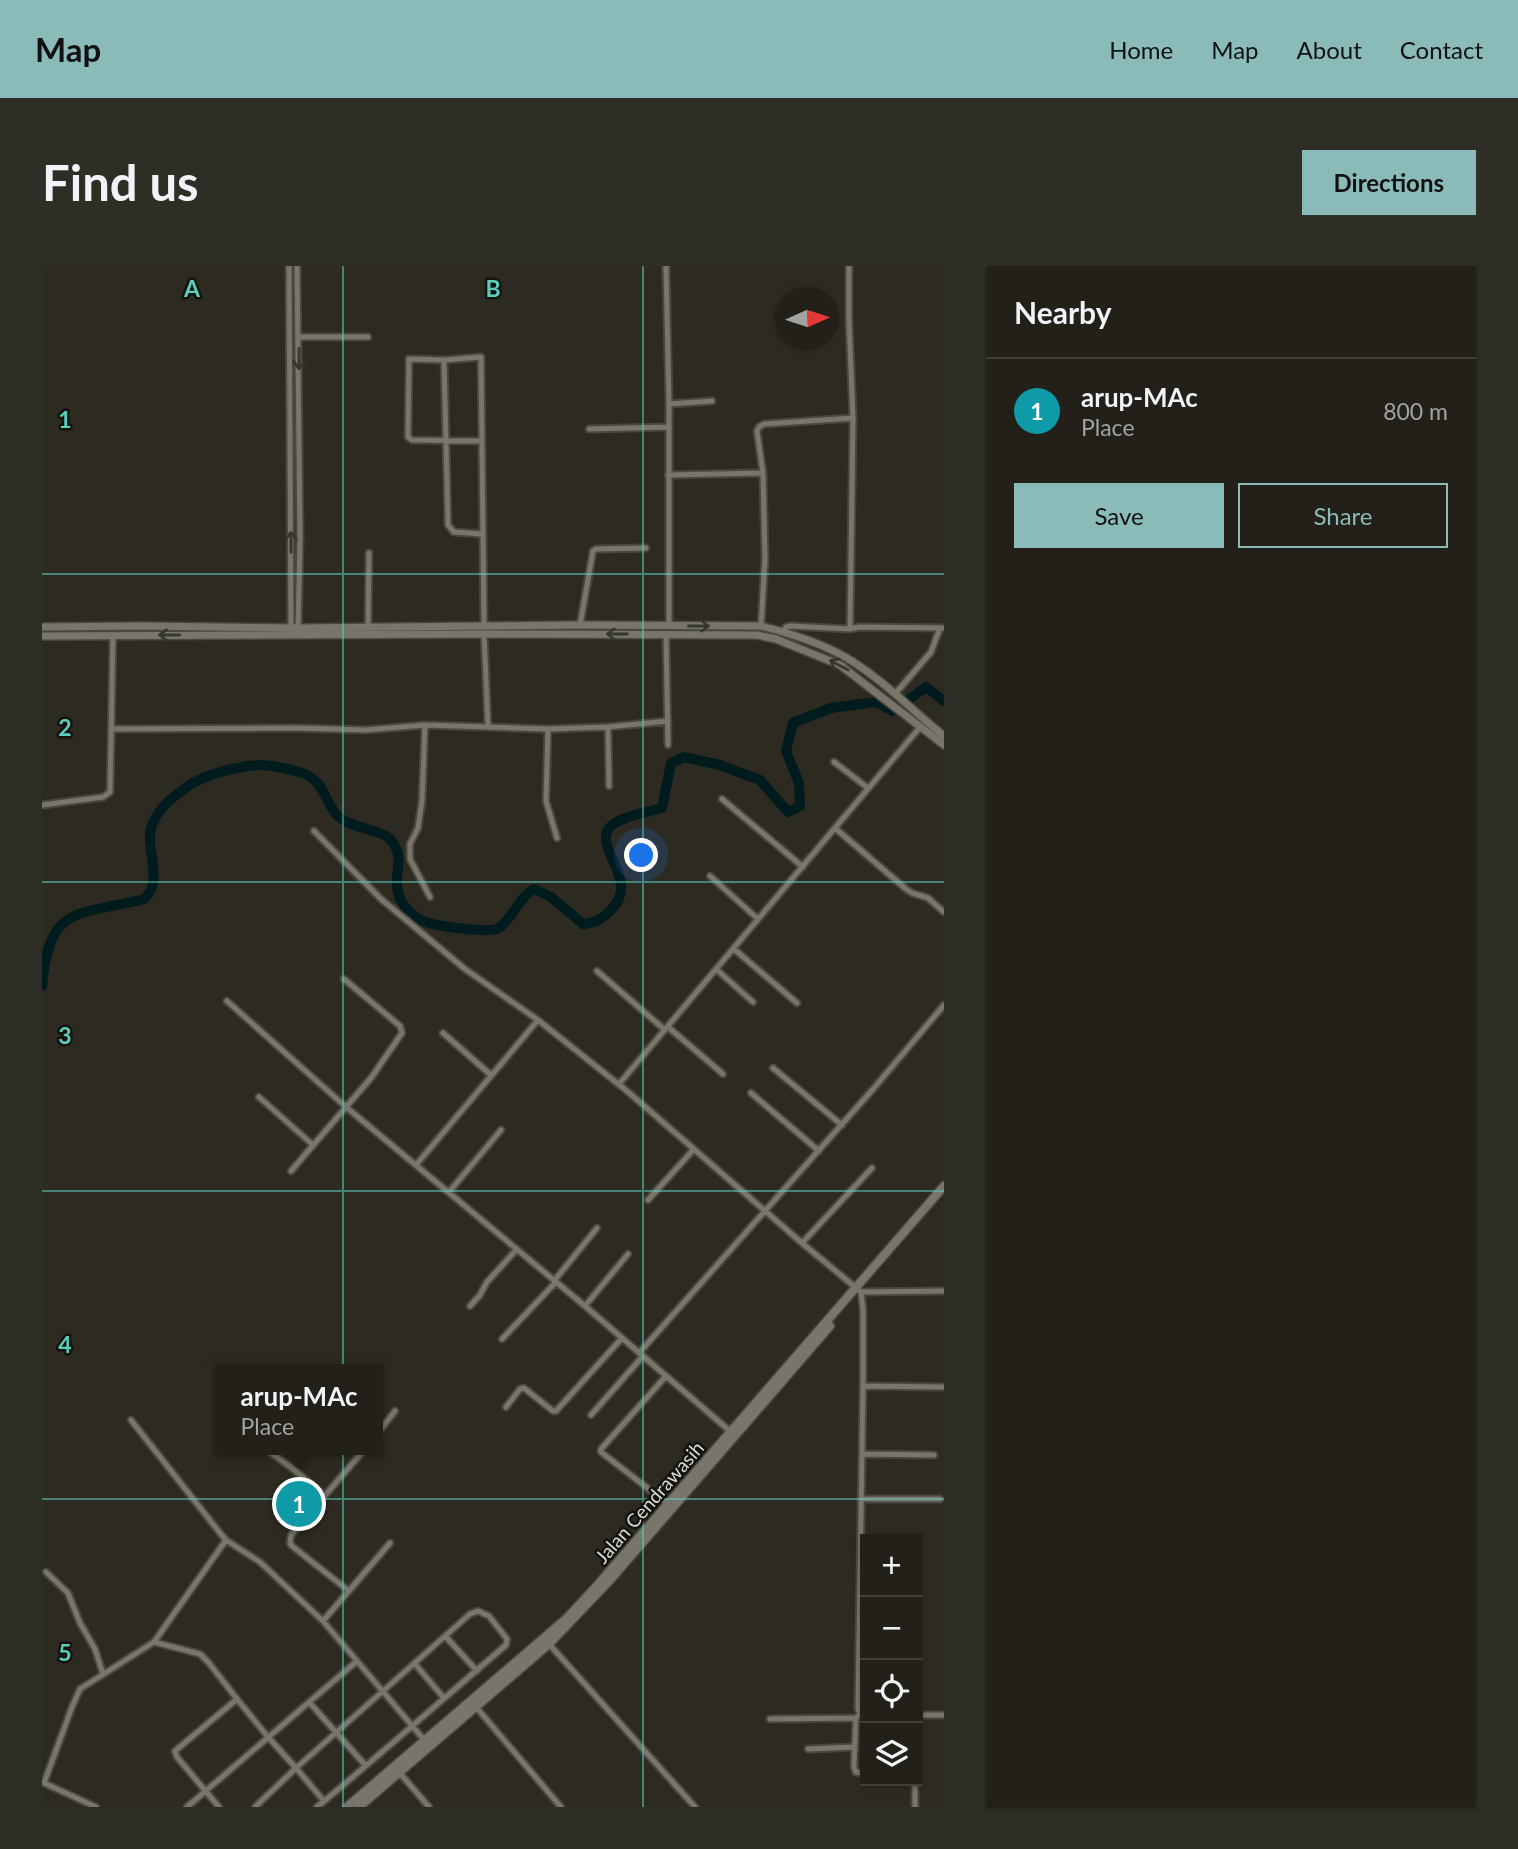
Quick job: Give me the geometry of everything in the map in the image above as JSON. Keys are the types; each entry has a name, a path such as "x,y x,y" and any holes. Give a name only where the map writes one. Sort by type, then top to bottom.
{"main road":[{"name":"Jalan Cendrawasih","path":"859,1290 944,1186"},
{"name":"Jalan Cendrawasih","path":"347,1807 475,1707 549,1643 605,1586 944,1194"},
{"name":"Jalan Cendrawasih","path":"359,1807 567,1618 734,1434"}],"street":[{"path":"289,266 295,631"},
{"path":"295,631 300,539 297,266"},
{"path":"666,266 669,625"},
{"path":"849,266 853,418 850,629"},
{"path":"298,337 368,337"},
{"path":"482,441 412,440 408,435 408,360 481,357 482,441 482,534 488,726"},
{"path":"444,360 448,525 454,532 482,534"},
{"path":"669,404 712,401"},
{"path":"761,626 765,559 763,473 757,431 761,425 853,418"},
{"path":"589,429 668,427"},
{"path":"668,475 763,473"},
{"path":"580,625 593,551 646,548"},
{"path":"368,627 369,553"},
{"path":"42,636 484,630 580,625 761,626 784,632 843,656 898,696 921,726 944,745"},
{"path":"42,627 140,626 295,631 368,627 757,635 794,646 840,665 894,705 907,710 944,736"},
{"path":"784,632 786,627 791,626 850,629 942,628 932,652 898,696"},
{"path":"666,634 668,746"},
{"path":"42,805 95,799 110,792 113,635"},
{"path":"871,687 875,679"},
{"path":"111,729 365,730 425,725 548,729 668,721"},
{"path":"425,725 422,801 418,828 410,844 410,853 430,897"},
{"path":"619,1084 921,726"},
{"path":"607,727 609,786"},
{"path":"548,729 546,801 557,838"},
{"path":"834,762 868,788"},
{"path":"722,799 803,867"},
{"path":"835,828 906,889 928,898 944,912"},
{"path":"314,831 382,899 465,969 538,1020 619,1084 859,1290 863,1308 858,1696 860,1716 854,1747 854,1769 860,1773"},
{"path":"710,876 758,919"},
{"path":"734,949 797,1003"},
{"path":"717,970 753,1002"},
{"path":"597,971 723,1074"},
{"path":"291,1171 371,1078 403,1031 344,979"},
{"path":"227,1001 346,1107 734,1434"},
{"path":"590,1415 944,1005"},
{"path":"416,1164 538,1020"},
{"path":"443,1033 491,1075"},
{"path":"773,1068 842,1125"},
{"path":"751,1093 819,1151"},
{"path":"259,1097 313,1145"},
{"path":"449,1192 501,1130"},
{"path":"648,1200 694,1149"},
{"path":"802,1243 872,1168"},
{"path":"502,1339 555,1282 597,1228"},
{"path":"470,1306 480,1296 487,1282 517,1249"},
{"path":"585,1306 628,1254"},
{"path":"859,1290 944,1291"},
{"path":"506,1407 520,1389 524,1388 556,1411 622,1338"},
{"path":"666,1377 601,1450 668,1504"},
{"path":"863,1385 944,1387"},
{"path":"383,1427 395,1411"},
{"path":"131,1420 226,1540 260,1562 323,1621 427,1743"},
{"path":"862,1454 934,1455"},
{"path":"274,1455 325,1496"},
{"path":"349,1591 290,1543 291,1535 360,1455"},
{"path":"861,1499 940,1499"},
{"path":"96,1807 43,1782 76,1696 86,1685 154,1642 226,1540"},
{"path":"323,1621 390,1543"},
{"path":"46,1572 68,1593 80,1623 95,1649 103,1674"},
{"path":"255,1807 474,1612 489,1616 508,1643 317,1807"},
{"path":"446,1637 477,1671"},
{"path":"154,1642 200,1654 324,1801"},
{"path":"549,1643 695,1807"},
{"path":"187,1807 357,1661"},
{"path":"415,1664 444,1698"},
{"path":"219,1807 177,1757 175,1751 237,1699"},
{"path":"309,1702 366,1766"},
{"path":"475,1707 561,1807"},
{"path":"923,1715 944,1715"},
{"path":"770,1719 860,1716"},
{"path":"807,1749 854,1747"},
{"path":"398,1772 429,1807"},
{"path":"915,1786 915,1807"}],"waterway":[{"path":"42,986 46,959 60,926 85,912 144,899 153,882 150,832 156,817 179,793 197,781 224,771 261,765 310,776 317,782 339,817 381,833 391,840 398,853 399,896 413,915 421,920 461,929 494,930 504,924 524,897 534,889 551,897 583,924 601,918 619,899 619,876 606,843 606,834 611,826 622,820 662,808 671,763 684,757 720,765 760,780 788,812 800,806 799,783 786,751 793,723 831,708 876,702 893,711 926,687 944,701"}],"place":[{"name":"arup-MAc","path":"299,1504"}]}
